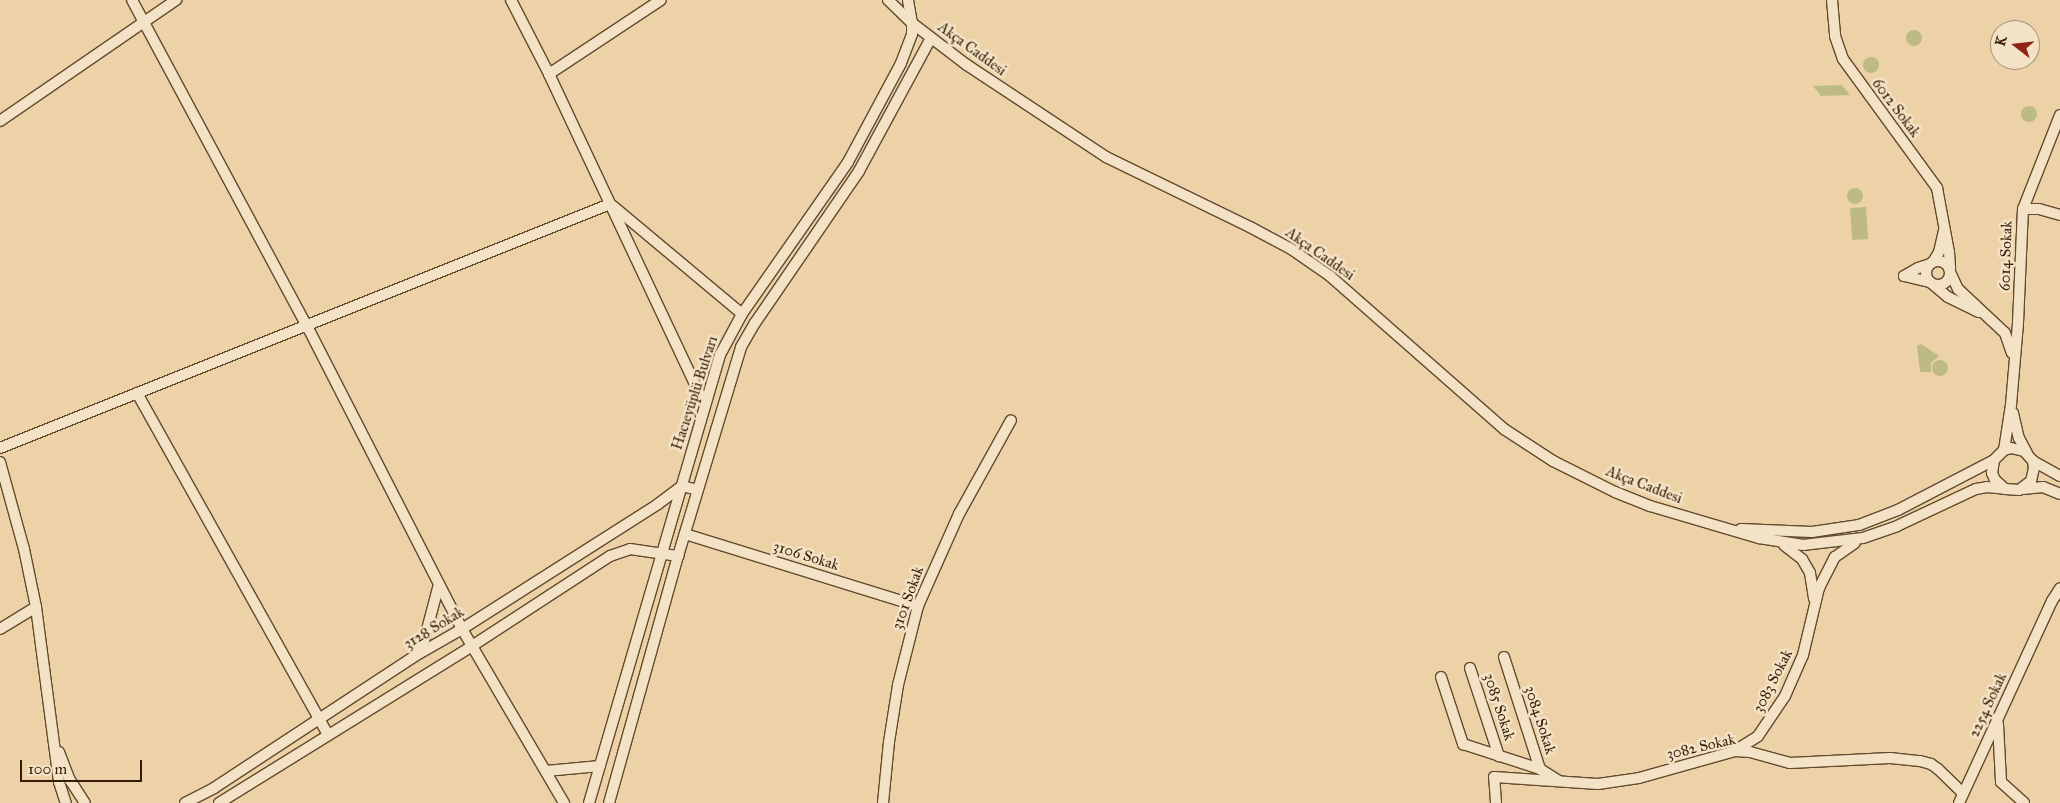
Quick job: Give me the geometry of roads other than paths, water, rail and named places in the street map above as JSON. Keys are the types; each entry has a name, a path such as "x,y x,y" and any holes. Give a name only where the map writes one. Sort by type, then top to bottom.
{"street":[{"path":"132,0 307,326 462,629 563,803"},
{"path":"0,121 176,0"},
{"path":"510,0 549,74 705,405"},
{"path":"549,74 661,0"},
{"name":"Akça Caddesi","path":"888,0 931,38 1012,97 1106,157 1291,249 1330,276 1477,407 1536,451 1572,472 1615,492 1674,513 1759,538 1781,543 1818,544 1863,538 1897,526 1976,489 1987,487 2019,490 2043,487 2060,494"},
{"name":"Hacıeyüplü Bulvarı","path":"590,803 720,356 742,314 810,221 848,162 901,63 909,45 912,23 908,0"},
{"name":"6012 Sokak","path":"1832,0 1836,36 1843,59 1932,180 1940,196 1950,270 1958,289 1980,312 2005,333 2010,342 2014,366"},
{"name":"Hacıeyüplü Bulvarı","path":"609,803 678,556 741,348 755,323 859,171 931,38"},
{"name":"6014 Sokak","path":"2004,450 2011,406 2024,209 2060,115"},
{"path":"848,162 859,171"},
{"path":"0,448 610,204"},
{"path":"610,204 742,314"},
{"path":"2024,209 2039,209 2060,215"},
{"name":"6012 Sokak","path":"1944,230 1937,257 1931,263 1926,275 1930,282 1948,296 1980,312"},
{"path":"1941,261 1950,270 1948,280 1942,284 1904,276 1918,268 1941,261"},
{"path":"137,393 328,735"},
{"name":"6014 Sokak","path":"2011,406 2019,438 2031,458"},
{"name":"3101 Sokak","path":"883,803 889,742 898,685 918,606 959,514 1011,420"},
{"path":"2004,450 2018,449 2060,476"},
{"name":"Akça Caddesi","path":"1730,529 1812,532 1859,525 1886,516 1923,498 1994,460 2004,450"},
{"path":"2019,490 2031,481 2034,468 2031,458"},
{"path":"1994,460 1992,473 1995,480 2005,489"},
{"path":"0,462 24,549 36,607 59,782 66,803"},
{"path":"682,486 698,490"},
{"name":"3128 Sokak","path":"186,803 214,788 415,656 462,629 658,504 682,486"},
{"name":"3106 Sokak","path":"685,534 918,606"},
{"name":"3083 Sokak","path":"1735,751 1758,736 1785,696 1803,655 1819,588 1834,557 1863,538"},
{"name":"3083 Sokak","path":"1781,543 1802,559 1810,573 1814,610"},
{"path":"219,803 472,646 610,556 630,548 678,556"},
{"name":"2254 Sokak","path":"2056,600 2060,582"},
{"path":"415,656 424,641 438,584"},
{"name":"2254 Sokak","path":"1959,803 2060,588"},
{"path":"0,629 36,607"},
{"name":"3084 Sokak","path":"1504,657 1540,770 1560,782"},
{"name":"3085 Sokak","path":"1470,668 1499,756"},
{"path":"1441,677 1463,744 1540,770"},
{"path":"1998,721 2001,782 2024,803"},
{"path":"53,737 70,780 85,803"},
{"name":"3082 Sokak","path":"1496,803 1494,777 1598,784 1639,778 1735,751 1750,752 1790,763 1890,758 1920,761 1931,764 1938,769 1963,793"},
{"path":"546,771 600,766"}]}
